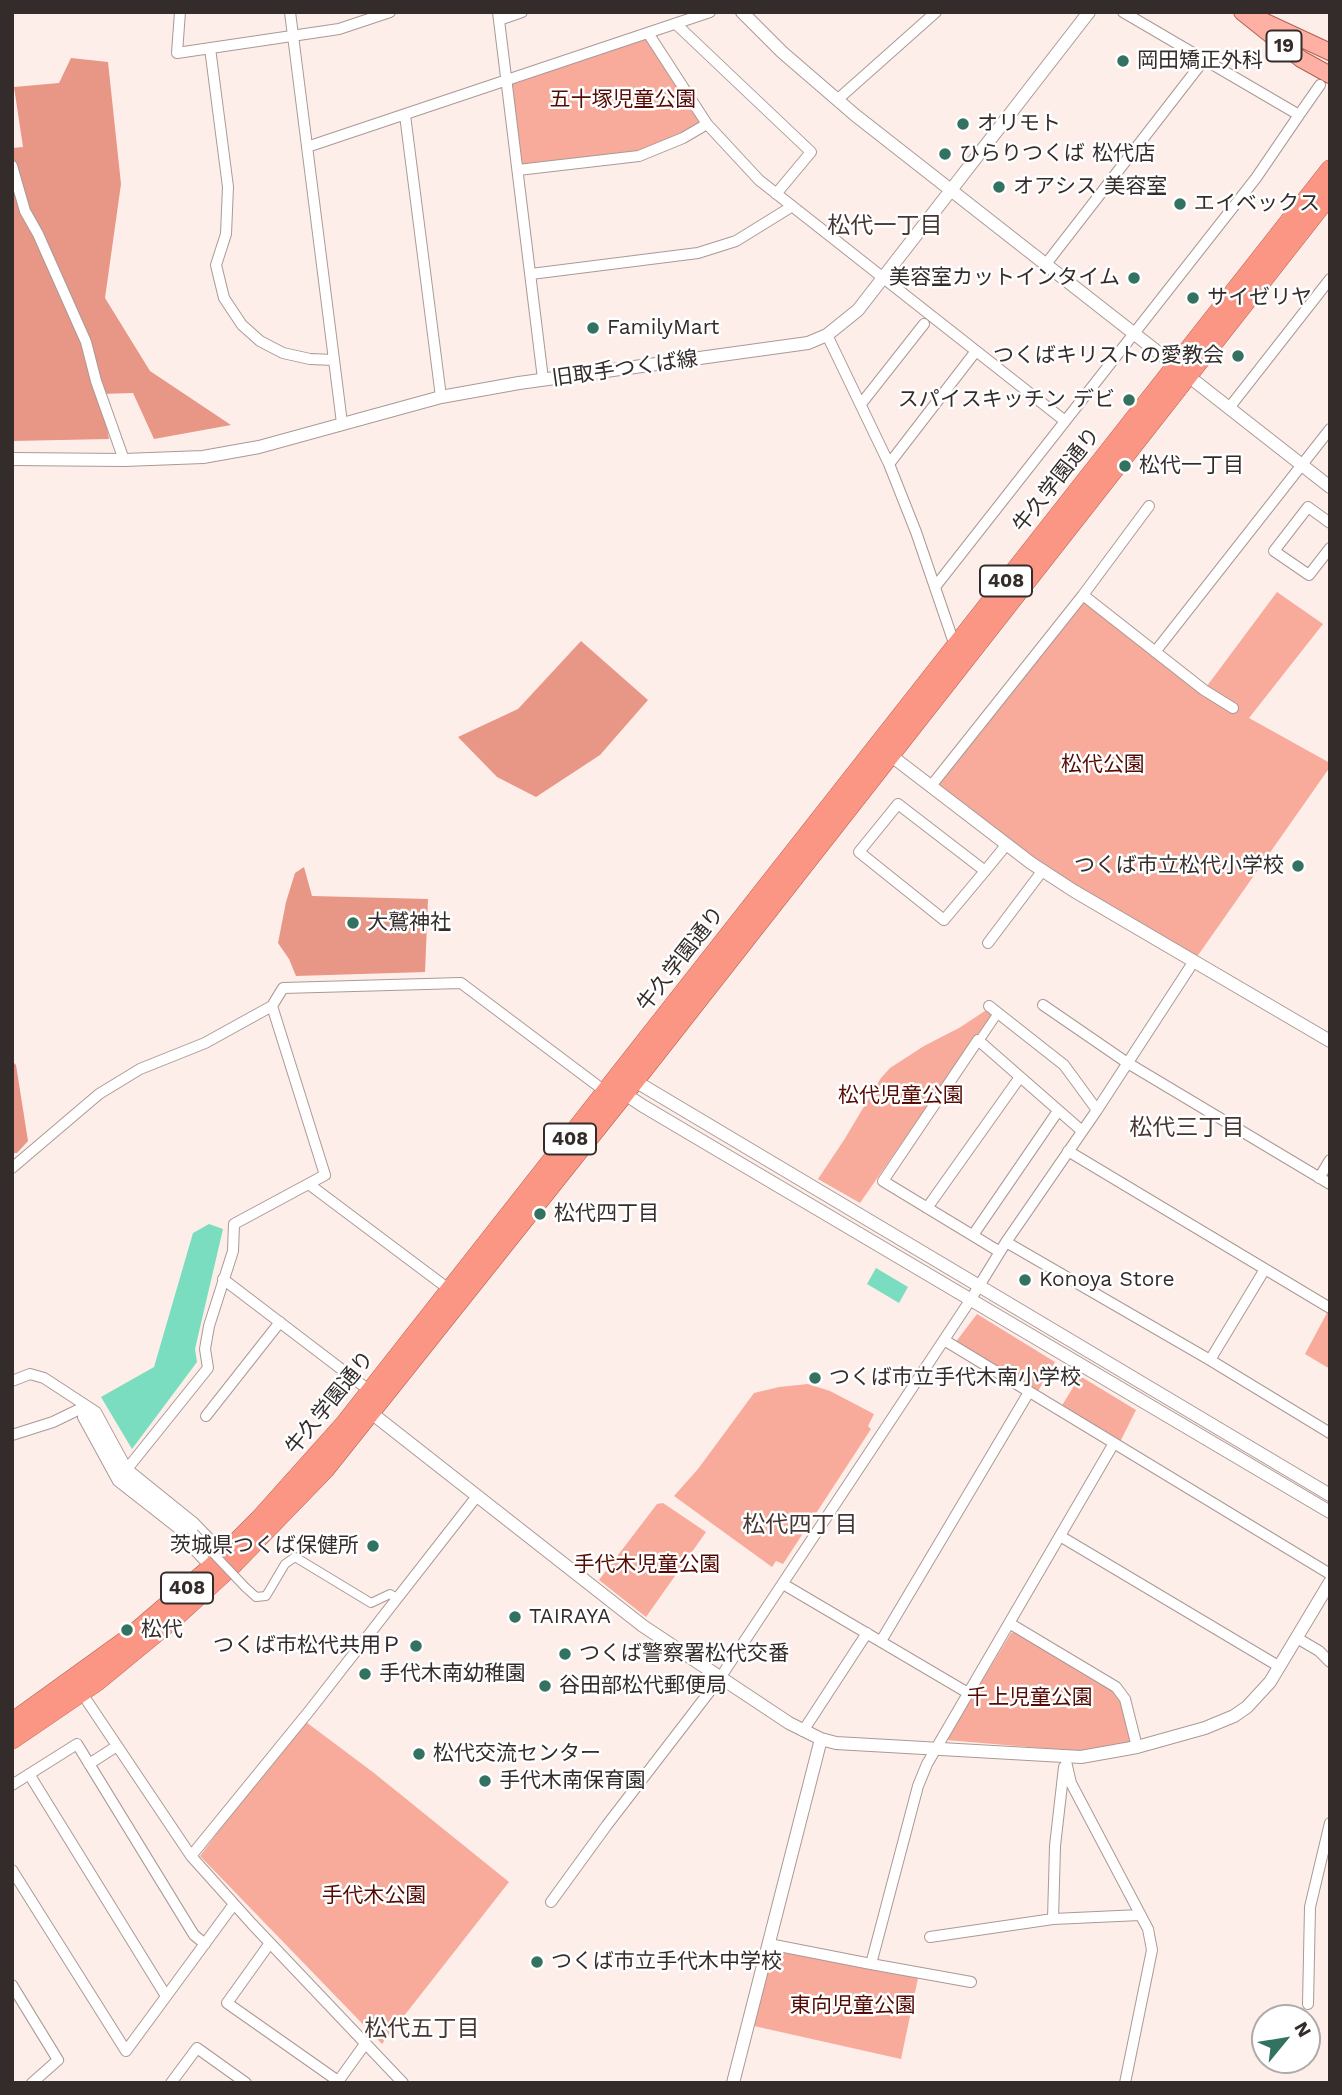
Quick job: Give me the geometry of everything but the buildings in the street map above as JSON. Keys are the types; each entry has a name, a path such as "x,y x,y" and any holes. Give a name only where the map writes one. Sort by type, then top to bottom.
{"highway":[{"name":"牛久学園通り","path":"12,1740 77,1687 217,1560 367,1403 621,1086 1181,371 1330,169"},
{"name":"牛久学園通り","path":"884,750 955,646 1330,195"},
{"name":"牛久学園通り","path":"12,1722 77,1687 157,1634 234,1564 304,1494 450,1290 621,1086"}],"main road":[{"name":"19","path":"1242,12 1330,52"},
{"name":"19","path":"1242,12 1325,80"}],"street":[{"path":"180,12 177,53 339,29 390,12"},
{"path":"290,12 342,423"},
{"path":"522,12 499,16 543,379"},
{"path":"307,147 676,24 693,15 710,12"},
{"path":"742,12 837,100 1330,487"},
{"path":"837,100 936,12"},
{"name":"旧取手つくば線","path":"12,458 124,460 203,457 259,447 441,397 543,379 801,345 827,335 858,310 1089,12"},
{"path":"1123,12 1299,115"},
{"path":"676,24 811,152 776,194"},
{"path":"648,33 707,124 751,171 790,206 1065,421"},
{"path":"210,48 228,187 226,234 216,265 224,298 242,325 260,341 283,353 310,359 334,359"},
{"path":"1046,264 1204,60"},
{"path":"935,587 1255,178 1325,80"},
{"path":"405,115 441,397"},
{"path":"518,170 639,156 683,138 707,124"},
{"path":"12,166 25,211 86,342 96,381 124,460"},
{"path":"531,274 698,253 744,237 790,206"},
{"path":"1228,408 1330,279"},
{"path":"861,404 924,324"},
{"path":"827,335 889,464 955,646"},
{"path":"889,464 976,351"},
{"path":"1155,652 1330,429"},
{"path":"931,786 1149,506"},
{"path":"1330,523 1308,507 1274,551 1309,575 1330,548"},
{"path":"1083,594 1204,690 1233,708"},
{"path":"884,750 1043,870 1330,1041"},
{"path":"985,871 898,804 859,852 944,920 985,871 1007,844"},
{"path":"988,943 1043,870"},
{"path":"551,1902 720,1678 1194,961"},
{"path":"12,1168 99,1094 140,1069 205,1043 272,1006 283,988 461,983 621,1086 971,1299 1330,1512"},
{"path":"1043,1005 1126,1062 1330,1184"},
{"path":"127,1469 208,1368 205,1349 209,1326 233,1251 234,1224 325,1175 272,1006"},
{"path":"1000,1252 883,1181 979,1041 993,1009 1064,1065 1097,1110"},
{"path":"979,1041 1082,1131"},
{"path":"927,1208 1020,1077"},
{"path":"621,1086 979,1286 1330,1495"},
{"path":"973,1235 1058,1111"},
{"path":"1068,1151 1330,1308"},
{"path":"1319,1178 1330,1160"},
{"path":"310,1185 450,1290"},
{"path":"1006,1242 1330,1433"},
{"path":"1210,1360 1265,1269"},
{"path":"223,1279 280,1322 367,1403 477,1496 643,1626 803,1731 821,1739 849,1745 1065,1757 1097,1756 1205,1728 1234,1716 1257,1696 1280,1667 1330,1582"},
{"path":"206,1416 280,1322"},
{"path":"944,1340 1330,1574"},
{"path":"12,1381 30,1374 44,1378 96,1412 127,1469 194,1523 217,1560"},
{"path":"881,1642 1030,1392"},
{"path":"12,1435 53,1422 86,1406"},
{"path":"86,1406 125,1476 194,1534 256,1597 266,1595 285,1564 295,1557 370,1603 390,1594 397,1598"},
{"path":"86,1406 83,1418 118,1481 178,1528 188,1543 217,1560"},
{"path":"871,1964 918,1786 968,1693 1114,1443"},
{"path":"191,1856 477,1496"},
{"path":"1060,1536 1280,1667"},
{"path":"783,1584 968,1693"},
{"path":"1009,1623 1116,1687 1125,1699 1137,1747"},
{"path":"803,1731 867,1633"},
{"path":"1297,1638 1319,1651 1330,1662"},
{"path":"77,1687 191,1856 403,2083"},
{"path":"734,2083 821,1739"},
{"path":"12,1785 77,1744 194,1935 205,1944"},
{"path":"89,1764 117,1746"},
{"path":"1065,1757 1071,1783 1148,1929 1152,1950 1125,2083"},
{"path":"1053,1919 1055,1846 1065,1757"},
{"path":"29,1774 166,1996"},
{"path":"1308,2004 1310,1907 1330,1824"},
{"path":"12,1870 126,2051 234,1904"},
{"path":"930,1937 1053,1919 1140,1915"},
{"path":"270,1943 227,2003 337,2082 365,2043"},
{"path":"769,1944 971,1982"},
{"path":"12,1985 58,2060 32,2083"},
{"path":"171,2083 197,2048 246,2083"}],"green space":[{"name":"五十塚児童公園","path":"648,33 707,124 659,149 518,170 506,80"},
{"name":"松代公園","path":"1277,592 1323,624 1249,718 1330,763 1330,767 1194,961 1074,891 931,786 1083,595 1204,690"},
{"name":"松代児童公園","path":"988,1009 994,1014 977,1034 860,1203 818,1179 881,1078 890,1068"},
{"path":"1328,1311 1330,1312 1330,1369 1305,1354"},
{"path":"977,1314 1055,1362 1037,1393 955,1343"},
{"path":"1080,1376 1136,1410 1120,1442 1061,1407"},
{"path":"808,1384 830,1391 874,1414 868,1426 871,1429 783,1564 776,1561 772,1567 674,1496 698,1469 754,1393"},
{"name":"手代木児童公園","path":"663,1503 706,1532 646,1617 599,1580 657,1504"},
{"name":"千上児童公園","path":"1015,1632 1116,1691 1124,1705 1130,1743 1088,1752 946,1740 1011,1633"},
{"name":"手代木公園","path":"302,1719 374,1773 509,1882 382,2044 200,1856"},
{"name":"東向児童公園","path":"771,1946 918,1978 901,2059 754,2026"}],"shaded area":[{"path":"71,58 108,62 121,184 105,298 150,371 231,425 154,439 133,393 101,394 109,439 12,441 12,148 23,147 14,87 59,83"},
{"path":"581,641 648,700 600,755 536,797 497,777 458,737 518,709"},
{"path":"304,867 312,896 428,899 425,972 296,976 278,943 295,873"},
{"path":"12,1061 16,1065 28,1141 17,1153 12,1153"},
{"path":"209,1224 223,1229 195,1349 197,1362 132,1449 101,1397 154,1367 193,1233"},
{"path":"876,1268 908,1287 899,1303 867,1284"}],"place":[{"name":"岡田矯正外科","path":"1123,61"},
{"name":"オリモト","path":"963,124"},
{"name":"ひらりつくば 松代店","path":"945,154"},
{"name":"オアシス 美容室","path":"999,187"},
{"name":"エイベックス","path":"1180,204"},
{"name":"美容室カットインタイム","path":"1134,278"},
{"name":"サイゼリヤ","path":"1193,298"},
{"name":"FamilyMart","path":"593,328"},
{"name":"つくばキリストの愛教会","path":"1238,356"},
{"name":"スパイスキッチン デビ","path":"1129,400"},
{"name":"松代一丁目","path":"1125,466"},
{"name":"つくば市立松代小学校","path":"1298,866"},
{"name":"大鷲神社","path":"353,923"},
{"name":"松代四丁目","path":"540,1214"},
{"name":"Konoya Store","path":"1025,1280"},
{"name":"つくば市立手代木南小学校","path":"815,1378"},
{"name":"茨城県つくば保健所","path":"373,1546"},
{"name":"TAIRAYA","path":"515,1617"},
{"name":"松代","path":"127,1630"},
{"name":"つくば市松代共用Ｐ","path":"416,1646"},
{"name":"つくば警察署松代交番","path":"565,1654"},
{"name":"手代木南幼稚園","path":"365,1674"},
{"name":"谷田部松代郵便局","path":"545,1686"},
{"name":"松代交流センター","path":"419,1754"},
{"name":"手代木南保育園","path":"485,1781"},
{"name":"つくば市立手代木中学校","path":"537,1962"}],"district":[{"name":"松代一丁目","path":"885,226"},
{"name":"松代三丁目","path":"1187,1128"},
{"name":"松代四丁目","path":"800,1525"},
{"name":"松代五丁目","path":"422,2029"}]}
